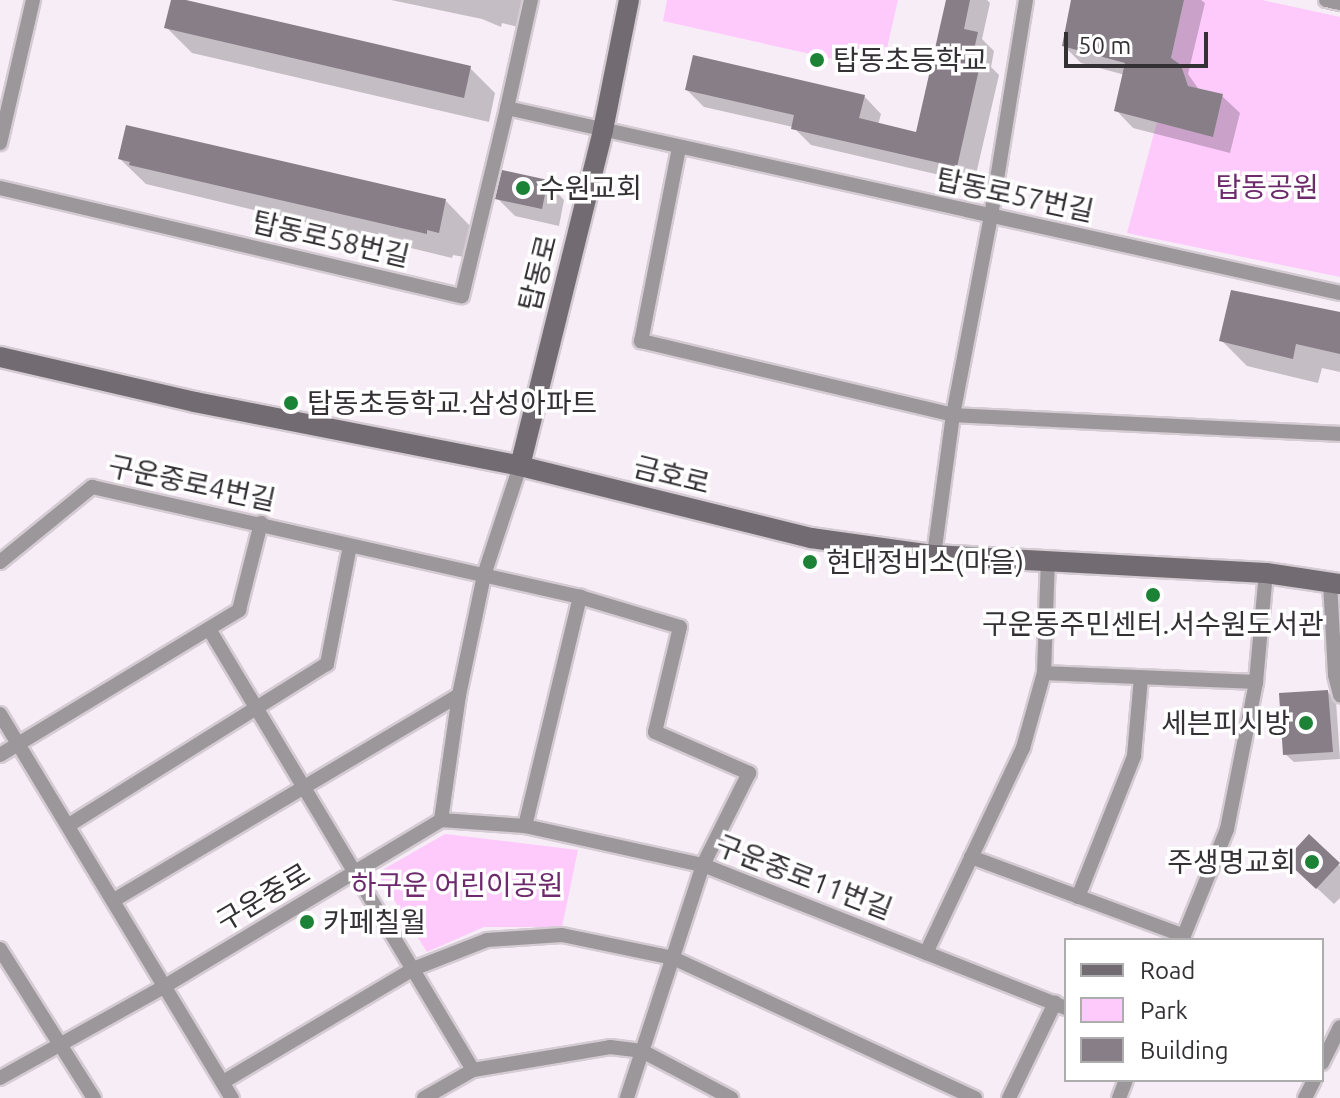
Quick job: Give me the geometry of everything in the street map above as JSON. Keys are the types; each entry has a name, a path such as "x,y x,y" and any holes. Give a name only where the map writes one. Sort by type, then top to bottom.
{"street":[{"path":"0,143 7,84 33,0"},
{"name":"탑동로58번길","path":"0,188 462,296 531,0"},
{"name":"탑동로","path":"520,466 603,130 629,0"},
{"path":"934,555 953,415 991,216 1026,0"},
{"path":"507,108 603,130"},
{"name":"탑동로57번길","path":"603,130 1340,293"},
{"path":"679,148 641,341 953,415 1340,434"},
{"name":"금호로","path":"0,357 195,402 520,466 811,538 934,555 1266,573 1335,583"},
{"path":"441,820 459,695 484,575 520,466"},
{"name":"구운중로4번길","path":"0,562 92,487 580,597 680,627 655,732 749,773 703,865"},
{"path":"0,755 239,610 261,523"},
{"path":"69,825 327,664 350,546"},
{"path":"926,953 1023,748 1044,673 1048,560"},
{"path":"971,857 1183,938 1227,829 1256,682 1266,573"},
{"path":"1335,583 1335,675 1340,695"},
{"path":"525,826 580,597"},
{"path":"209,629 473,1070"},
{"path":"1044,673 1256,682"},
{"path":"1078,897 1134,756 1141,677"},
{"path":"114,900 459,695"},
{"path":"0,714 232,1098"},
{"name":"구운중로11번길","path":"441,820 525,826 703,865 1061,1006 1009,1098"},
{"name":"구운중로","path":"0,1078 165,986 441,820"},
{"path":"627,1098 703,865"},
{"path":"223,1082 413,969 487,940 562,935 673,958 975,1098"},
{"path":"0,949 94,1098"},
{"path":"1324,1059 1340,1027"},
{"path":"424,1098 473,1070 610,1047 642,1051 731,1098"}],"green space":[{"path":"667,0 898,0 882,70 663,21"},
{"name":"탑동공원","path":"1184,0 1262,0 1340,17 1340,277 1127,233 1157,122 1213,136 1223,94 1188,86 1181,65 1171,58"},
{"name":"하구운 어린이공원","path":"445,834 578,850 562,927 484,927 427,952 377,873"}],"building":[{"path":"171,0 186,0 471,66 464,98 164,28"},
{"path":"946,0 970,0 964,29 978,32 973,54 982,56 957,167 791,129 794,115 685,90 693,55 865,95 859,118 916,132"},
{"path":"1071,0 1184,0 1171,58 1181,65 1188,86 1223,94 1213,137 1114,111 1125,63 1062,46"},
{"path":"126,125 446,199 439,233 427,230 427,234 129,165 130,162 118,159"},
{"path":"502,170 548,180 542,209 495,199"},
{"path":"1231,290 1340,312 1340,354 1296,344 1293,359 1219,341"},
{"name":"세븐피시방","path":"1328,690 1333,752 1283,755 1279,693"},
{"name":"주생명교회","path":"1309,834 1340,863 1316,889 1285,860"}],"place":[{"name":"탑동초등학교","path":"817,60"},
{"name":"수원교회","path":"523,188"},
{"name":"탑동초등학교.삼성아파트","path":"291,403"},
{"name":"현대정비소(마을)","path":"810,562"},
{"name":"구운동주민센터.서수원도서관","path":"1153,595"},
{"name":"세븐피시방","path":"1306,723"},
{"name":"주생명교회","path":"1312,862"},
{"name":"카페칠월","path":"307,922"}]}
